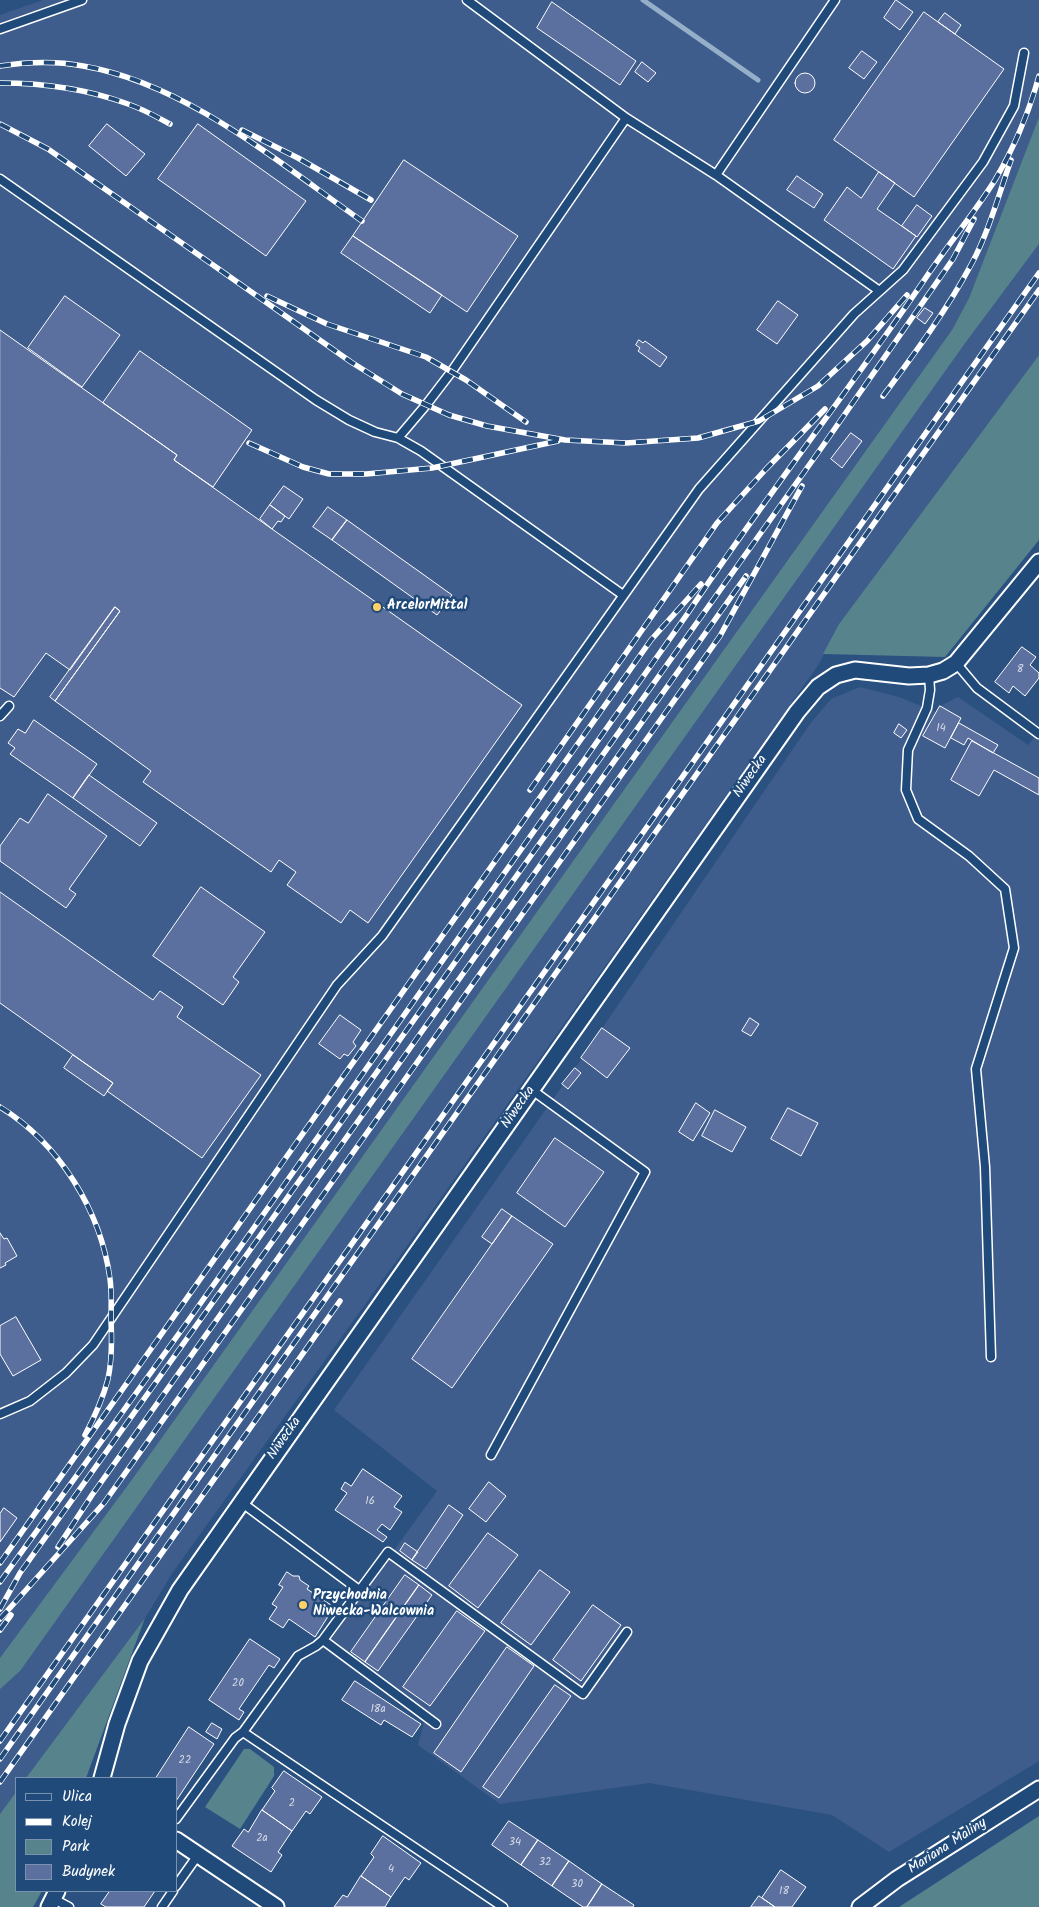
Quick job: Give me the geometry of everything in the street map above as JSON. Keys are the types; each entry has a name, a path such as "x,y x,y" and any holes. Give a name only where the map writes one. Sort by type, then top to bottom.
{"street":[{"name":"Niwecka","path":"102,1777 117,1724 140,1661 180,1590 797,712 818,686 836,675 855,670 909,676 929,675 943,671 956,663 1039,562"},
{"name":"Mariana Maliny","path":"860,1907 897,1879 1039,1789"},
{"path":"178,1841 276,1907"}],"lane":[{"path":"0,29 82,0"},
{"path":"466,0 626,118 716,175 878,290"},
{"path":"716,175 835,0"},
{"path":"0,1414 30,1401 66,1373 93,1345 337,985 382,936 699,489 854,314 902,270 983,162 1014,106 1024,53"},
{"path":"398,438 452,371 626,118"},
{"path":"0,179 316,400 349,420 375,432 398,438 421,450 623,595"},
{"path":"956,663 977,688 1039,734"},
{"path":"929,675 930,690 927,708 908,750 906,790 918,819 969,856 1005,889 1014,948 976,1069 985,1167 991,1357"},
{"path":"0,716 9,706"},
{"path":"490,1455 645,1172 532,1090"},
{"path":"241,1502 360,1590"},
{"path":"178,1816 235,1738 243,1732 298,1656 323,1640 388,1552 583,1694 627,1632"},
{"path":"323,1640 436,1724"},
{"path":"243,1732 503,1907"},
{"path":"178,1883 198,1855"},
{"path":"172,1892 164,1905 172,1907"},
{"path":"53,1899 69,1907"}],"shaded area":[{"name":"ArcelorMittal","path":"43,0 1039,0 1039,117 969,298 952,330 963,346 1039,244 1039,355 839,624 819,664 397,1260 173,1572 145,1618 27,1777 15,1777 15,1793 0,1814 0,15"},
{"path":"860,687 899,697 936,712 940,706 958,697 1028,745 1039,731 1039,1761 889,1852 832,1815 649,1783 500,1804 418,1745 424,1722 323,1648 437,1491 334,1410 575,1068 810,724 831,699"}],"green space":[{"path":"1039,117 1039,244 963,346 20,1671 0,1689 0,1658 131,1481 952,330 969,298"},
{"path":"1039,355 1039,540 945,657 823,654 839,624"},
{"path":"145,1618 86,1777 27,1777"},
{"path":"244,1749 250,1749 274,1767 274,1776 240,1829 205,1807"},
{"path":"15,1793 15,1892 41,1892 33,1907 0,1907 0,1814"},
{"path":"1039,1816 1039,1907 899,1907"}],"building":[{"path":"896,0 913,12 900,30 884,18"},
{"path":"552,2 636,61 620,85 537,28"},
{"path":"924,12 1004,69 914,197 834,140"},
{"path":"945,13 961,25 955,34 938,22"},
{"path":"862,51 877,62 864,79 849,68"},
{"path":"642,62 656,73 648,82 635,72"},
{"path":"805,73 812,76 815,83 812,90 805,93 798,90 795,83 798,76"},
{"path":"107,124 145,154 126,176 89,146"},
{"path":"198,124 306,201 266,256 158,179"},
{"path":"404,160 518,236 467,312 353,236"},
{"path":"879,172 895,183 877,209 916,236 893,269 824,220 847,187 861,198"},
{"path":"797,176 823,194 814,208 787,190"},
{"path":"917,205 932,216 917,237 902,226"},
{"path":"353,236 442,295 430,313 341,253"},
{"path":"65,296 120,335 82,387 28,348"},
{"path":"778,301 798,315 777,344 757,330"},
{"path":"925,308 933,313 925,324 917,318"},
{"path":"0,330 177,455 174,460 522,705 368,923 350,910 341,923 287,885 296,872 279,860 271,872 143,782 151,771 55,701 120,611 115,607 70,670 46,653 14,697 0,688"},
{"path":"639,340 643,343 645,341 667,357 660,367 638,351 640,348 636,345"},
{"path":"140,351 252,430 213,487 174,460 177,455 103,403"},
{"path":"851,433 862,441 842,468 831,459"},
{"path":"284,486 303,499 289,519 270,505"},
{"path":"270,505 285,516 272,529 260,519"},
{"path":"328,507 347,520 332,540 313,527"},
{"path":"347,520 452,595 437,615 332,540"},
{"path":"115,607 120,611 55,701 50,697"},
{"path":"1022,647 1036,657 1030,665 1039,673 1039,678 1025,696 1013,686 1009,693 995,682"},
{"path":"940,706 961,718 945,748 923,736"},
{"path":"34,720 97,764 73,798 10,754 15,748 8,743 18,729 25,733"},
{"path":"959,723 998,745 993,753 968,738 964,745 951,738"},
{"path":"899,724 907,730 901,738 894,733"},
{"path":"972,741 1039,778 1039,795 994,770 979,796 951,780"},
{"path":"89,775 157,823 140,846 73,798"},
{"path":"48,794 107,836 69,889 76,894 66,908 0,861 0,846 20,818 28,823"},
{"path":"201,887 265,932 233,977 239,982 223,1005 153,956"},
{"path":"0,892 153,1000 160,991 183,1007 177,1017 261,1075 202,1158 107,1091 113,1083 0,1003"},
{"path":"340,1015 361,1030 353,1042 356,1046 348,1056 344,1054 340,1059 319,1044"},
{"path":"750,1018 759,1024 751,1036 742,1031"},
{"path":"602,1028 630,1048 607,1078 581,1058"},
{"path":"73,1055 113,1083 104,1096 64,1068"},
{"path":"575,1068 581,1073 568,1089 562,1084"},
{"path":"696,1103 710,1113 693,1141 679,1132"},
{"path":"788,1108 818,1123 801,1156 771,1139"},
{"path":"715,1110 746,1127 732,1152 702,1136"},
{"path":"555,1138 604,1172 565,1227 517,1193"},
{"path":"502,1209 512,1216 492,1244 482,1237"},
{"path":"512,1216 553,1244 452,1388 412,1359"},
{"path":"0,1233 4,1239 7,1238 17,1256 0,1268"},
{"path":"16,1317 41,1360 13,1376 0,1354 0,1326"},
{"path":"363,1469 402,1496 394,1507 402,1512 390,1530 382,1524 377,1530 387,1537 383,1542 335,1510 347,1493 341,1489 345,1482 351,1486"},
{"path":"489,1482 506,1496 486,1522 469,1509"},
{"path":"449,1505 463,1515 426,1569 412,1560"},
{"path":"4,1508 17,1518 0,1542 0,1514"},
{"path":"488,1533 518,1555 478,1608 449,1586"},
{"path":"405,1543 418,1552 412,1560 400,1551"},
{"path":"540,1570 570,1592 531,1645 501,1623"},
{"name":"Przychodnia Niwecka-Walcownia","path":"287,1572 293,1576 299,1576 300,1580 309,1586 307,1589 334,1607 315,1637 289,1619 283,1628 269,1619 277,1607 272,1604 283,1587 279,1585"},
{"path":"405,1575 419,1585 365,1662 351,1652"},
{"path":"419,1585 432,1595 378,1671 365,1662"},
{"path":"593,1605 621,1625 581,1681 553,1660"},
{"path":"457,1611 485,1631 430,1706 403,1687"},
{"path":"250,1639 280,1659 274,1668 269,1665 239,1709 244,1712 239,1720 209,1700"},
{"path":"507,1647 534,1666 461,1772 434,1753"},
{"path":"355,1681 421,1724 412,1737 384,1720 381,1725 342,1700"},
{"path":"555,1685 571,1696 499,1798 483,1787"},
{"path":"212,1723 222,1729 217,1739 206,1732"},
{"path":"189,1727 214,1744 178,1798 178,1777 157,1777"},
{"path":"284,1771 322,1797 310,1814 306,1811 292,1831 262,1810 275,1791 272,1788"},
{"path":"262,1810 292,1831 278,1852 282,1855 271,1872 232,1846 244,1829 248,1832"},
{"path":"509,1821 538,1840 521,1865 492,1845"},
{"path":"383,1836 421,1863 409,1880 405,1877 391,1897 361,1876 374,1857 371,1854"},
{"path":"538,1840 569,1861 552,1886 521,1865"},
{"path":"569,1861 602,1884 587,1907 583,1907 552,1886"},
{"path":"781,1870 806,1887 792,1907 775,1907 762,1898"},
{"path":"361,1876 391,1897 385,1907 334,1907 343,1895 347,1897"},
{"path":"602,1884 634,1905 633,1907 587,1907"},
{"path":"109,1892 154,1892 144,1907 106,1907 101,1904"},
{"path":"759,1896 762,1898 775,1907 751,1907"}],"waterway":[{"path":"643,0 758,80"}],"railway":[{"path":"0,66 42,63 73,64 121,75 158,89 230,128 362,221"},
{"path":"0,1582 188,1321 747,527 979,204 995,180 1015,143 1031,103 1039,76"},
{"path":"0,83 33,84 97,94 134,106 170,124"},
{"path":"0,124 48,149 351,362 402,394 449,415 487,426 565,440 626,443 698,438 759,421 818,386 867,341 907,295"},
{"path":"242,130 298,158 371,200"},
{"path":"883,396 919,347 972,263 989,225 1011,160"},
{"path":"0,1609 20,1573 822,447 953,259 974,219"},
{"path":"0,1741 1039,273"},
{"path":"0,1759 1039,290"},
{"path":"267,296 327,324 426,357 466,380 526,422"},
{"path":"530,790 717,523 766,469 825,409"},
{"path":"249,443 303,467 329,474 366,474 432,468 558,441"},
{"path":"0,1619 104,1503 720,636 802,486"},
{"path":"58,1547 92,1495 746,576"},
{"path":"0,1563 651,640 701,584"},
{"path":"0,1107 41,1140 74,1181 87,1204 105,1254 111,1290 112,1343 110,1365 104,1393 85,1435"},
{"path":"0,1782 340,1301"},
{"path":"0,1630 11,1615"}],"place":[{"name":"ArcelorMittal","path":"377,607"},
{"name":"Przychodnia Niwecka-Walcownia","path":"303,1605"}]}
